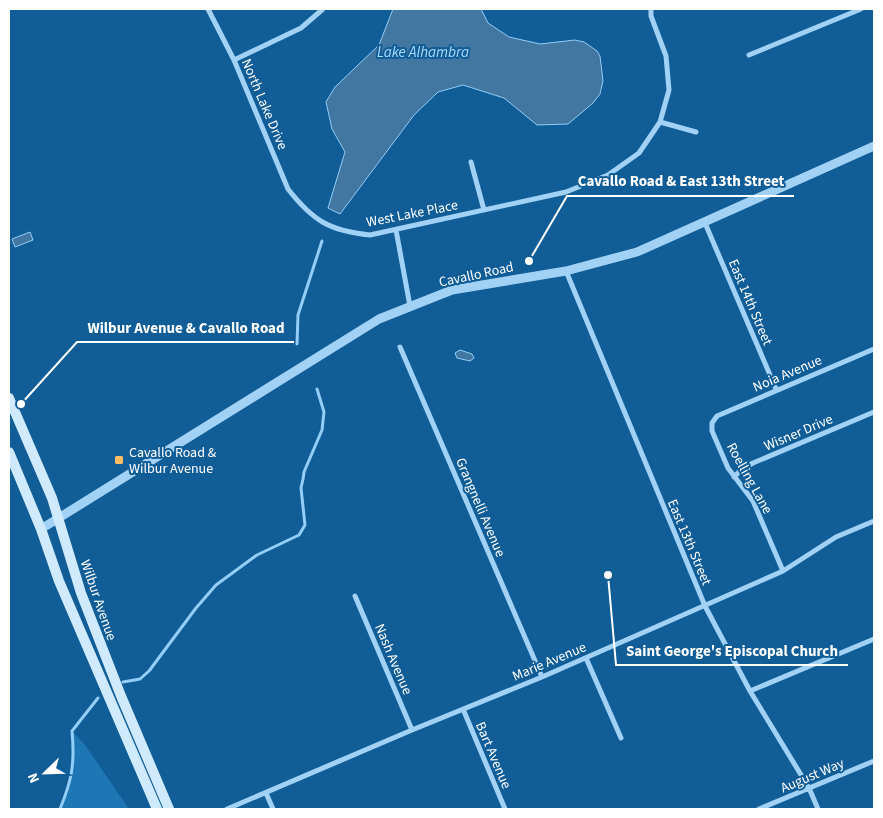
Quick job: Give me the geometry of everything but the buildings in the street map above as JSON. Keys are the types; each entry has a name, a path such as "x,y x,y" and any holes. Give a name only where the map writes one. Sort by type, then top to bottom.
{"main road":[{"name":"Wilbur Avenue","path":"9,398 52,498 87,611 120,696 169,809"},
{"name":"Wilbur Avenue","path":"9,452 41,529 59,581 157,809"}],"street":[{"name":"North Lake Drive","path":"208,9 234,60 288,188 302,207"},
{"path":"234,60 301,28 323,9"},
{"name":"West Lake Place","path":"302,207 312,216 334,228 370,236 566,192 608,175 639,153 660,122 669,90 666,56 651,16 651,9"},
{"path":"749,55 861,9"},
{"path":"660,122 696,132"},
{"name":"Cavallo Road","path":"41,529 379,319 452,290 566,271 637,252 874,146"},
{"path":"471,162 484,210"},
{"name":"East 14th Street","path":"704,223 776,389"},
{"path":"396,230 410,306"},
{"name":"East 13th Street","path":"566,271 705,606 750,691 810,788 818,809"},
{"name":"Grangnelli Avenue","path":"400,347 542,677"},
{"name":"Noia Avenue","path":"712,423 717,416 776,389 874,349"},
{"name":"Wisner Drive","path":"734,478 741,470 753,463 874,412"},
{"name":"Roelling Lane","path":"712,423 712,431 728,468 753,501 783,571"},
{"name":"Marie Avenue","path":"227,809 542,677 705,606 783,571 836,537 874,521"},
{"name":"Nash Avenue","path":"355,596 412,730"},
{"path":"750,691 874,639"},
{"path":"586,658 620,738"},
{"name":"Bart Avenue","path":"463,710 505,809"},
{"name":"August Way","path":"759,809 874,760"},
{"path":"266,793 273,809"}],"shaded area":[{"path":"72,731 85,745 129,809 60,809 72,771"}],"water":[{"name":"Lake Alhambra","path":"393,9 481,9 488,23 509,37 540,44 575,40 584,42 597,51 600,56 603,81 600,94 593,103 568,124 537,125 504,98 463,85 438,92 414,115 340,214 328,208 345,152 332,129 326,102 335,87 379,45"},
{"path":"30,232 33,240 15,247 12,239"},
{"path":"460,350 472,354 474,358 470,361 457,358 455,353"}],"waterway":[{"path":"297,344 298,315 322,241"},
{"path":"123,682 140,679 149,671 196,608 216,585 257,555 299,535 305,525 301,488 304,472 322,430 324,412 317,389"},
{"path":"60,809 72,771 72,731 98,698"}],"place":[{"name":"Cavallo Road & East 13th Street","path":"529,261"},
{"name":"Wilbur Avenue & Cavallo Road","path":"21,404"},
{"name":"Cavallo Road & Wilbur Avenue","path":"119,460"},
{"name":"Saint George's Episcopal Church","path":"608,575"}]}
